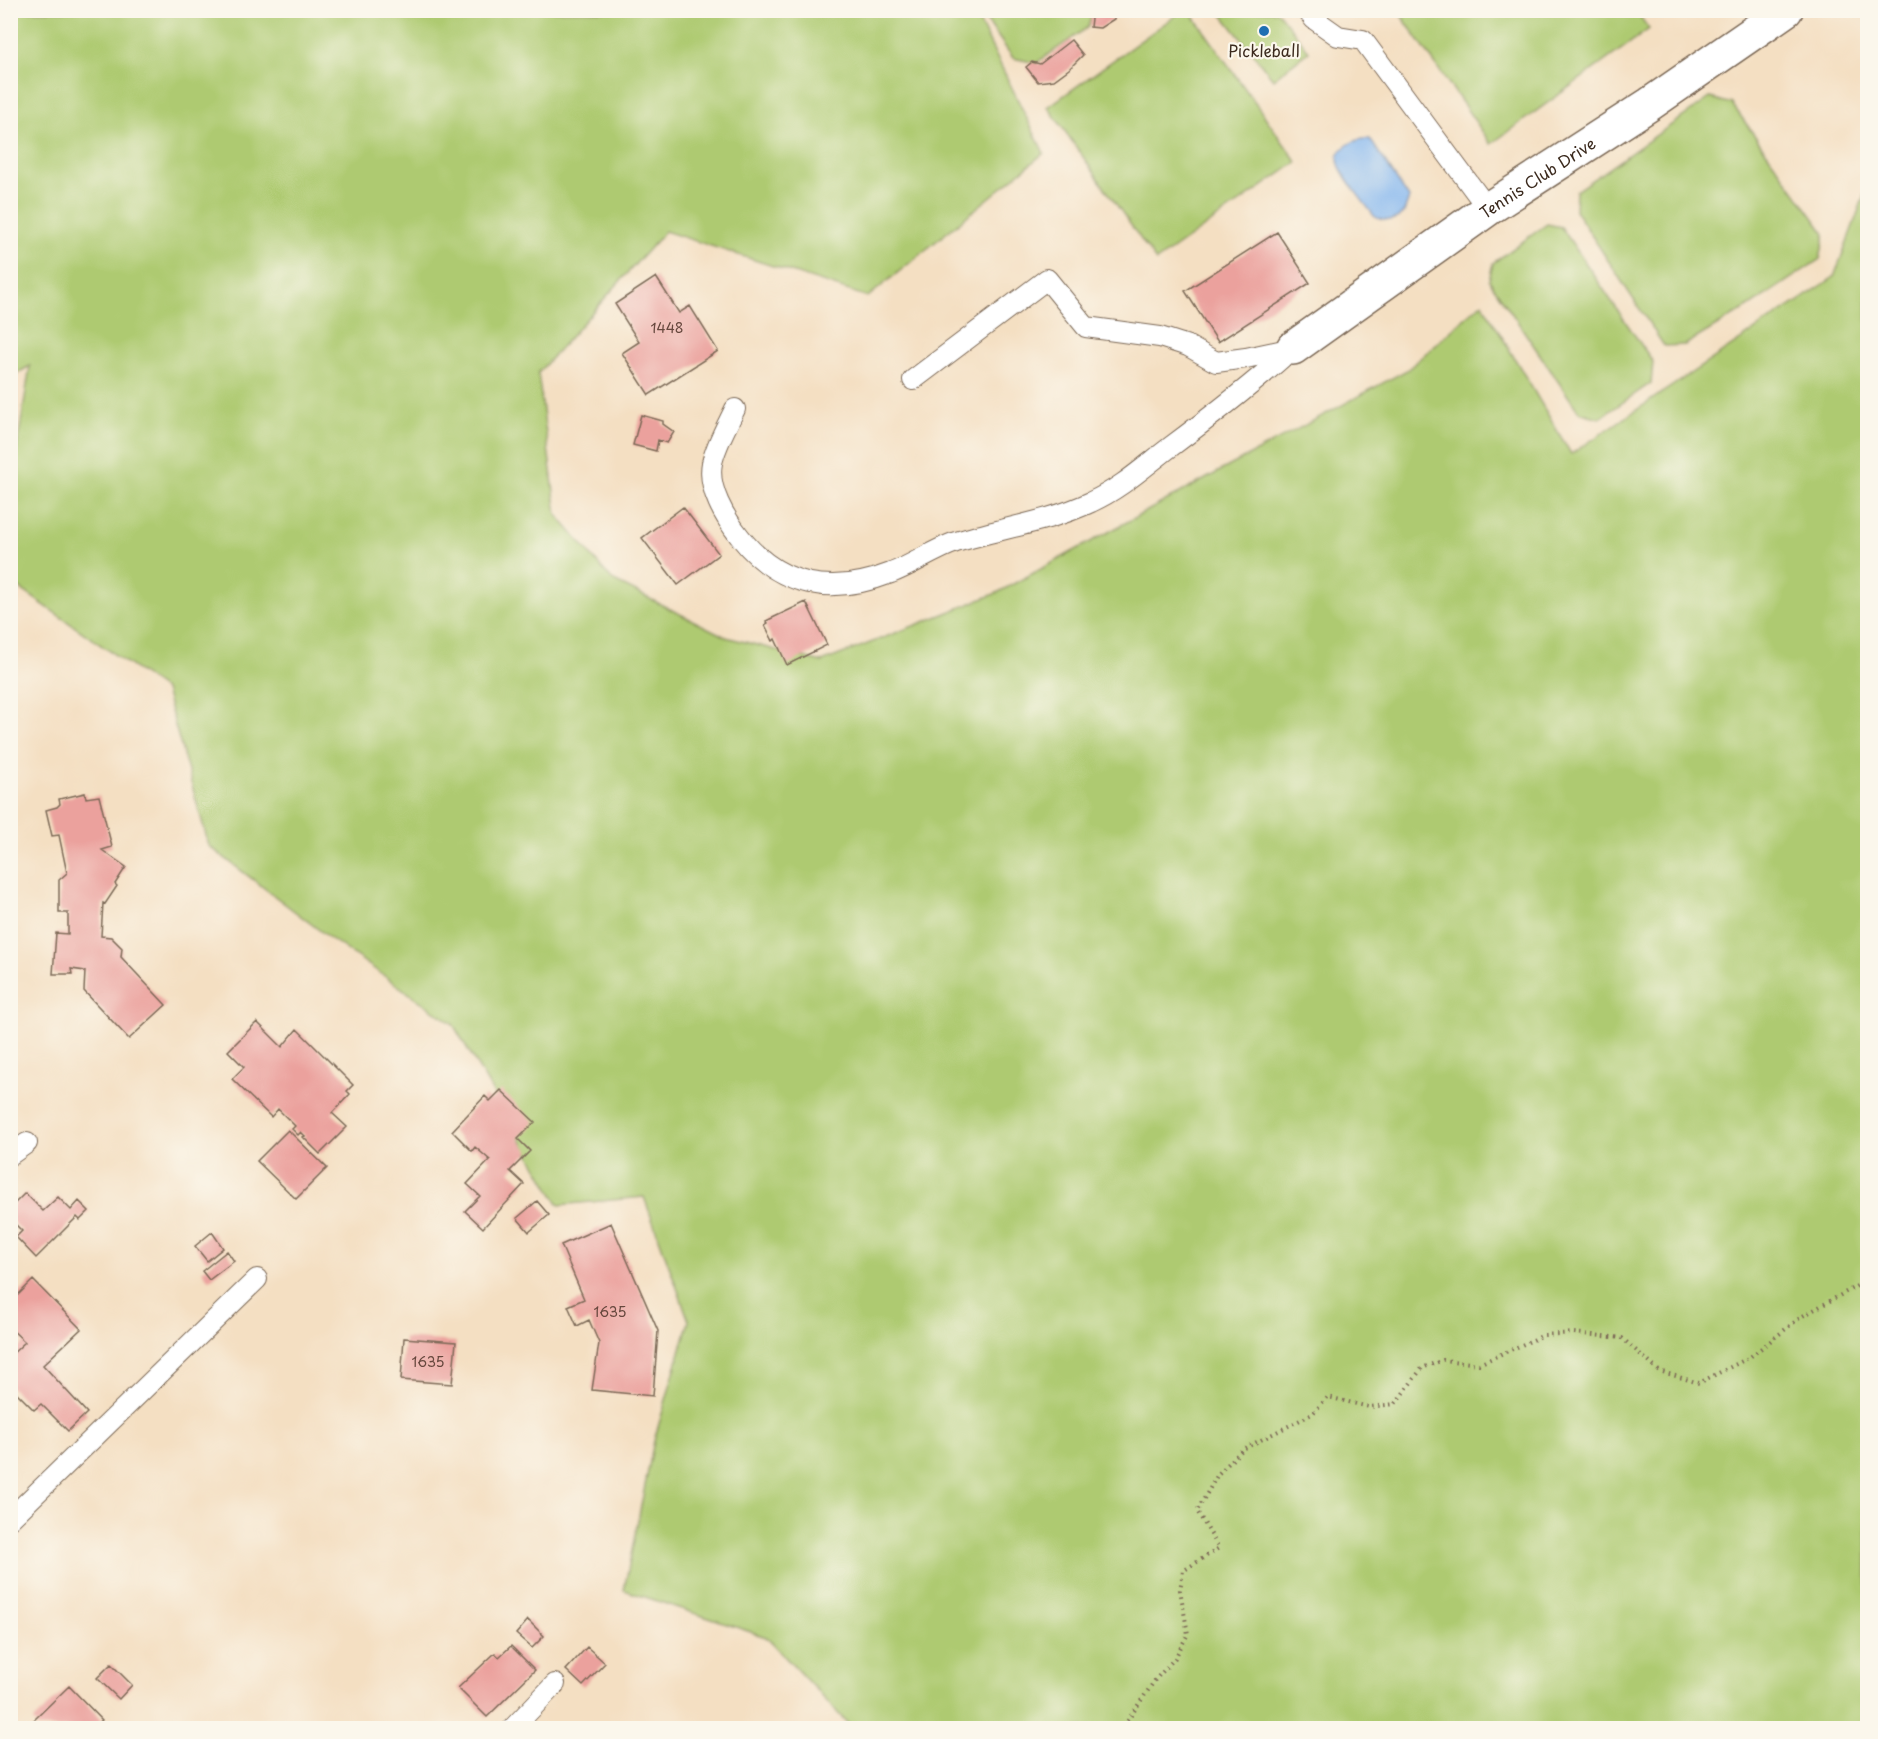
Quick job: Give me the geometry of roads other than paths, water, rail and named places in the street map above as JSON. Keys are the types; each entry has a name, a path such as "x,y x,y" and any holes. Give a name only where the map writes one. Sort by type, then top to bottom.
{"street":[{"name":"Tennis Club Drive","path":"1293,348 1488,209 1650,104 1786,10"}],"lane":[{"path":"1307,10 1314,19 1338,36 1363,40 1488,209"},
{"path":"913,380 1047,279 1086,327 1160,338 1188,346 1216,362 1293,348"},
{"path":"735,409 718,443 711,465 712,484 733,528 749,549 783,574 798,581 823,585 858,582 890,573 955,543 1055,516 1091,502 1119,486 1255,383 1293,348"},
{"path":"10,1155 27,1143"},
{"path":"10,1519 257,1279"},
{"path":"513,1728 555,1684"}],"water":[{"path":"1370,139 1409,198 1404,212 1394,219 1382,220 1374,216 1347,180 1339,165 1338,159 1341,151 1351,143"}],"place":[{"name":"Pickleball","path":"1264,31"}]}
